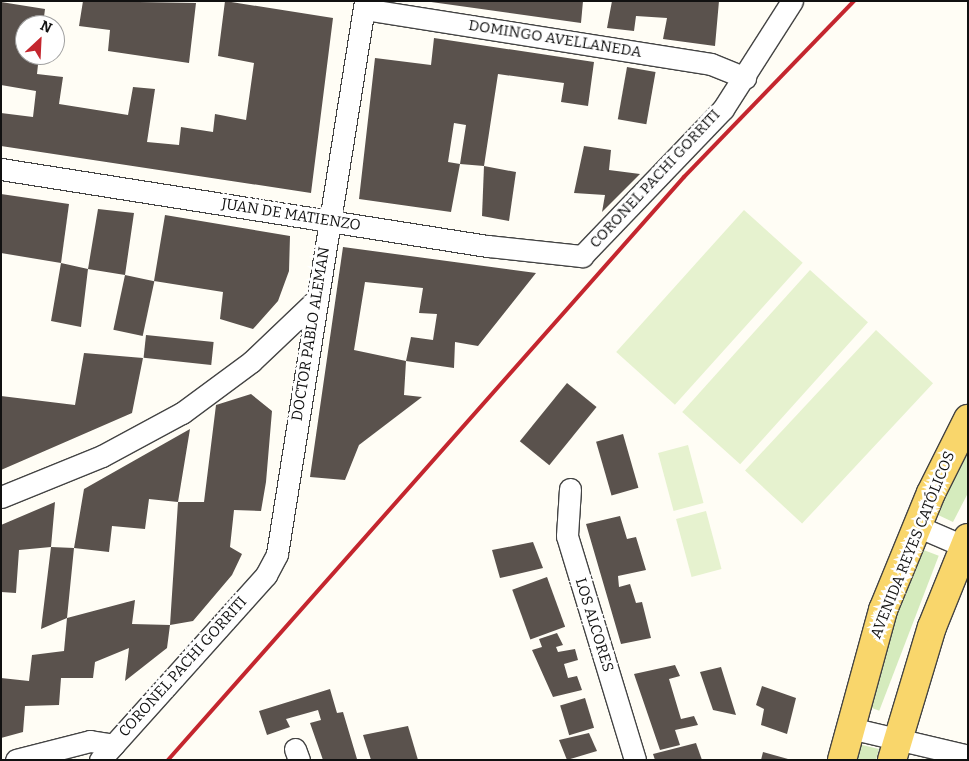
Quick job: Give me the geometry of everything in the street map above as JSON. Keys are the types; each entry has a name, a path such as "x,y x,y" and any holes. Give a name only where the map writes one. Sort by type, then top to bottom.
{"main road":[{"name":"AVENIDA REYES CATÓLICOS","path":"842,760 883,610 917,526 968,419"},
{"path":"894,750 966,544"}],"street":[{"name":"CORONEL PACHI GORRITI","path":"582,256 655,185 745,78 792,1"},
{"name":"DOMINGO AVELLANEDA","path":"364,5 711,64 745,78"},
{"name":"DOCTOR PABLO ALEMAN","path":"266,575 280,542 315,301 364,5"},
{"name":"JUAN DE MATIENZO","path":"1,169 328,221 582,256"},
{"path":"1,497 102,456 189,409 251,362 315,301"},
{"name":"LOS ALCORES","path":"570,489 567,536 635,760"},
{"path":"917,526 966,544"},
{"name":"CORONEL PACHI GORRITI","path":"107,752 266,575"},
{"path":"850,728 894,750 968,756"},
{"path":"16,760 90,741 107,752"}],"green space":[{"path":"744,210 803,263 675,405 616,352"},
{"path":"810,270 868,322 740,464 682,412"},
{"path":"876,330 933,383 802,524 745,470"},
{"path":"968,444 968,493 953,522 936,514"},
{"path":"688,445 704,503 674,511 658,453"},
{"path":"706,511 722,569 692,577 676,519"},
{"path":"921,549 939,556 879,711 862,704"},
{"path":"858,744 879,749 876,760 854,760"}],"building":[{"path":"83,1 196,3 189,63 108,51 110,30 79,26"},
{"path":"225,1 333,18 311,193 1,146 1,113 33,117 36,91 1,85 1,2 45,9 44,15 15,15 15,65 38,65 37,74 63,77 59,104 128,115 133,87 155,89 147,142 179,145 181,127 213,132 215,114 246,120 254,63 218,56"},
{"path":"424,1 583,1 581,23"},
{"path":"612,1 719,1 715,46 663,39 667,18 636,16 634,31 607,28"},
{"path":"434,38 594,62 588,106 561,102 564,83 498,74 484,166 460,164 451,212 359,199 375,58 431,65","holes":["454,123 466,125 460,164 448,162"]},
{"path":"627,67 656,72 646,124 618,119"},
{"path":"584,146 611,150 609,170 640,174 602,212 605,195 574,193"},
{"path":"484,166 516,172 509,221 482,216"},
{"path":"1,194 69,204 61,263 1,253"},
{"path":"98,209 134,213 125,275 88,269"},
{"path":"165,215 290,236 289,271 278,301 253,329 220,319 223,292 154,281"},
{"path":"343,247 536,273 478,346 455,342 454,368 406,361 404,395 422,397 359,445 345,480 310,477","holes":["365,282 423,288 419,313 437,314 433,340 411,337 406,361 354,350"]},
{"path":"61,263 88,269 81,327 51,321"},
{"path":"125,275 154,281 143,336 113,330"},
{"path":"146,335 214,342 211,365 144,358"},
{"path":"84,353 143,358 132,413 1,470 1,396 75,405"},
{"path":"567,383 597,407 549,465 520,441"},
{"path":"251,394 272,411 266,482 261,511 234,510 230,547 242,554 232,575 193,621 170,625 178,502 204,502 216,405"},
{"path":"190,429 178,502 149,499 145,529 112,526 109,552 74,548 84,489"},
{"path":"623,434 638,488 612,496 596,442"},
{"path":"55,502 51,547 19,550 16,593 1,592 1,525"},
{"path":"620,516 627,539 636,537 646,570 618,576 619,587 630,584 636,603 642,602 651,638 621,644 586,524"},
{"path":"533,542 543,568 500,578 492,550"},
{"path":"51,547 74,548 67,618 41,629"},
{"path":"547,577 565,627 530,639 512,590"},
{"path":"135,600 132,624 170,625 167,648 125,681 129,648 95,662 93,678 61,678 59,705 25,706 23,732 1,738 1,678 29,681 32,655 64,651 67,618"},
{"path":"557,633 563,645 556,647 558,652 575,649 578,660 564,664 568,678 577,676 582,690 553,697 532,650 542,647 539,639"},
{"path":"675,665 680,676 669,679 681,719 694,716 698,725 675,730 680,745 660,750 634,674"},
{"path":"721,667 736,715 713,710 700,672"},
{"path":"762,686 796,698 787,734 761,725 764,709 756,705"},
{"path":"330,689 337,713 343,712 357,759 323,760 310,723 321,720 318,710 286,719 290,727 267,735 259,711"},
{"path":"585,698 594,728 569,735 560,706"},
{"path":"408,726 418,760 371,760 363,735"},
{"path":"589,733 597,751 567,760 559,740"},
{"path":"696,743 702,760 655,760 653,754"},
{"path":"763,752 788,759 788,760 761,760"}],"railway":[{"path":"168,760 684,177 854,1"}]}
